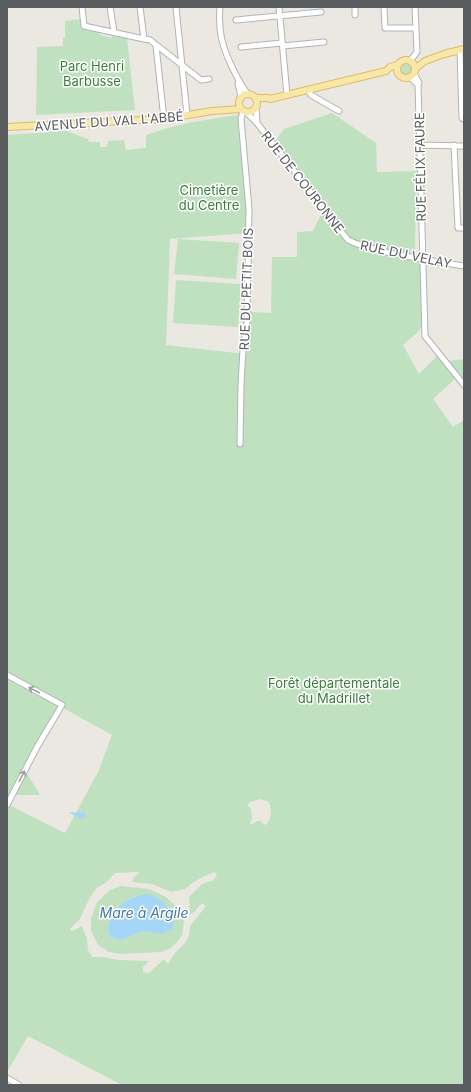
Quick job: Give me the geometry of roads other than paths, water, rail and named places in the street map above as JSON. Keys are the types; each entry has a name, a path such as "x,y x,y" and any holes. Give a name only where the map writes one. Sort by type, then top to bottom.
{"main road":[{"path":"386,71 390,67 398,65 403,61 423,62 462,49"},
{"path":"410,61 414,65 413,73"},
{"path":"398,65 397,69 399,76 406,78 423,62"},
{"path":"270,99 259,99 252,94 244,95 240,99 240,107 244,111 253,111 260,103 270,99 386,71 398,73"},
{"path":"256,98 257,107"},
{"name":"AVENUE DU VAL L'ABBÉ","path":"7,127 164,119 212,111 237,104 240,99"},
{"name":"AVENUE DU VAL L'ABBÉ","path":"212,111 244,111"}],"street":[{"path":"82,7 84,26 150,40 201,80 209,79"},
{"path":"110,7 114,32"},
{"path":"140,7 144,39"},
{"path":"176,7 187,116"},
{"path":"220,7 220,25 224,50 238,80 248,94"},
{"path":"279,7 287,95"},
{"path":"355,7 355,15"},
{"path":"384,7 385,28 416,28"},
{"path":"410,61 417,52 415,7"},
{"path":"236,20 321,12"},
{"path":"242,47 324,42"},
{"path":"156,46 164,119"},
{"path":"462,49 462,118 464,119"},
{"name":"RUE FÉLIX FAURE","path":"413,73 416,84 418,84 425,336 464,385"},
{"path":"238,80 240,99"},
{"path":"308,90 311,95 339,111"},
{"name":"RUE DE COURONNE","path":"257,107 257,123"},
{"name":"RUE DE COURONNE","path":"244,111 257,123 348,240"},
{"name":"RUE DU PETIT BOIS","path":"240,444 243,350 247,322 249,209 242,119 244,111"},
{"path":"419,145 464,146"},
{"path":"454,145 458,228 464,228"},
{"name":"RUE DU VELAY","path":"348,240 358,245 422,260 464,266"},
{"path":"7,675 62,705 7,804"},
{"path":"7,1078 19,1085"}],"water":[{"path":"69,812 84,813 86,814 86,817 79,818"},
{"name":"Mare à Argile","path":"144,894 158,898 166,905 173,919 173,929 160,934 142,931 121,939 112,937 109,934 108,926 114,912 126,902"}],"park label":[{"name":"Parc Henri Barbusse","path":"92,74"},
{"name":"Cimetière du Centre","path":"209,198"},
{"name":"Forêt départementale du Madrillet","path":"334,690"}]}
